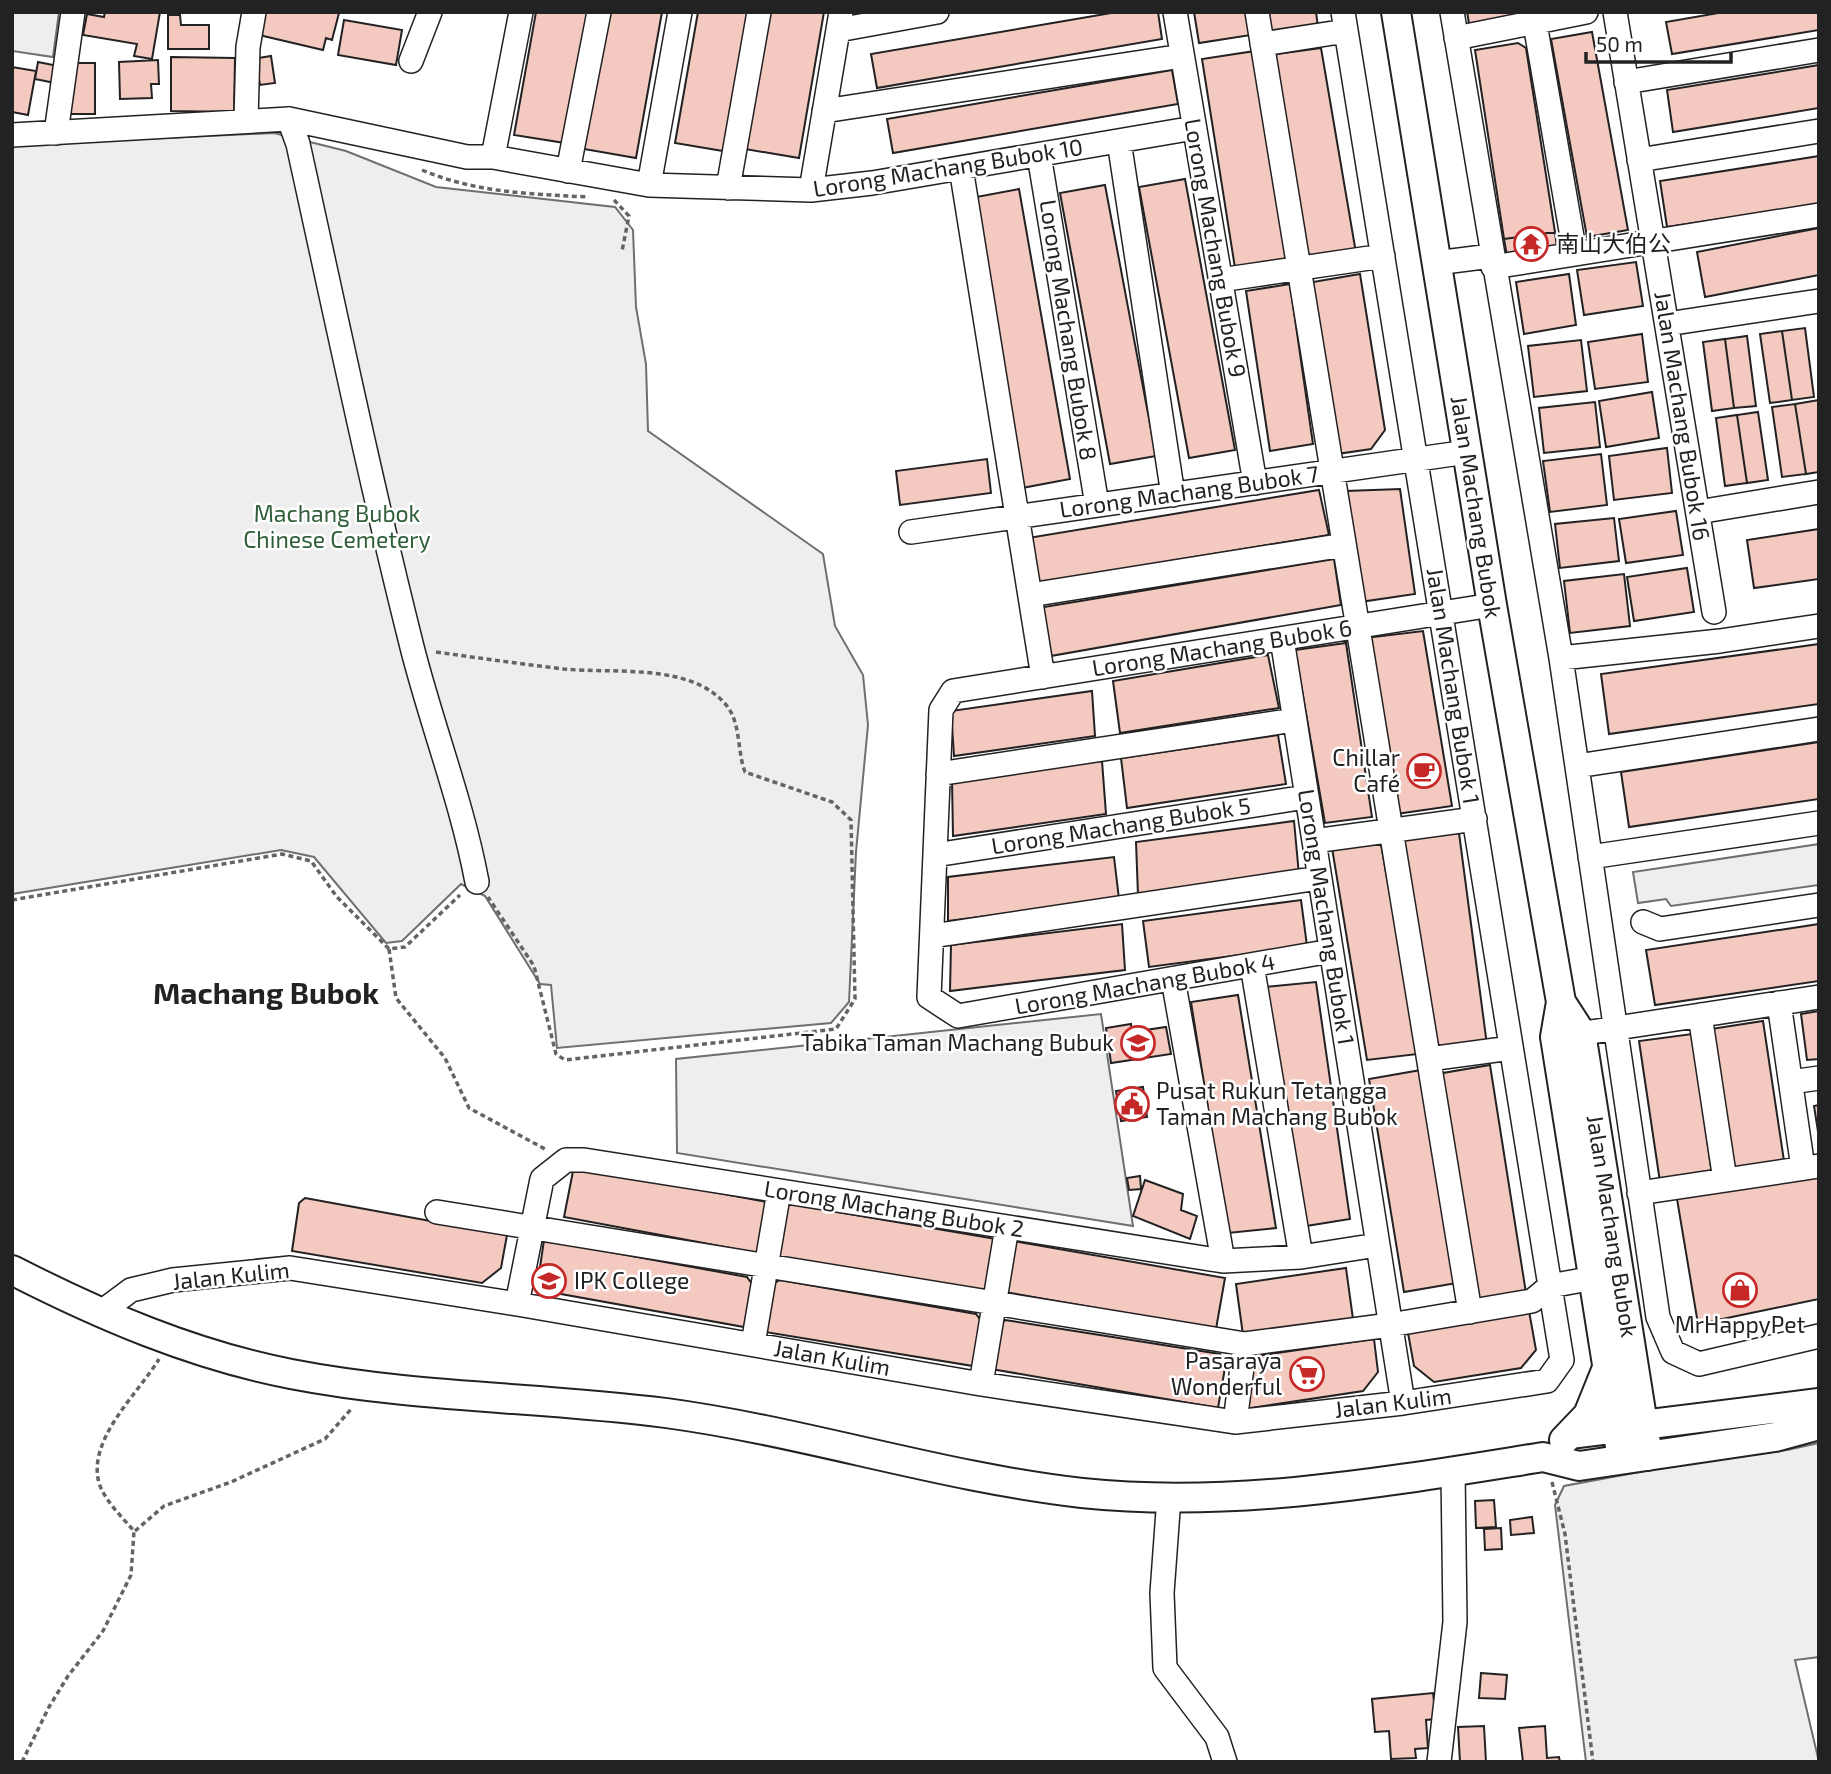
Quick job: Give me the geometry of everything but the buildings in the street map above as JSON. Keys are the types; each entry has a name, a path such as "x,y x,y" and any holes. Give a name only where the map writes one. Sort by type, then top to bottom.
{"main road":[{"name":"Jalan Machang Bubok","path":"1395,12 1492,605 1568,1035 1635,1457"},
{"name":"Jalan Machang Bubok","path":"1568,1035 1594,1278 1621,1362"},
{"path":"12,1270 100,1313 193,1349 259,1368 372,1385 692,1417 939,1471 1083,1493 1169,1497 1263,1494 1543,1457 1579,1466 1775,1437 1819,1425"},
{"path":"1543,1457 1588,1415 1621,1362 1667,1404 1708,1416"},
{"path":"1570,1434 1819,1403"}],"street":[{"path":"56,133 74,12"},
{"path":"246,120 248,47 254,12"},
{"path":"411,61 429,12"},
{"path":"493,157 521,12"},
{"path":"568,171 599,12"},
{"path":"649,185 680,12"},
{"path":"728,188 759,12"},
{"path":"811,190 839,21 937,12"},
{"name":"Lorong Machang Bubok 9","path":"1175,12 1255,483"},
{"path":"1257,12 1470,1312"},
{"path":"1452,12 1561,658 1658,1317 1673,1352 1699,1364 1819,1336"},
{"path":"1456,37 1534,17 1586,12"},
{"name":"Jalan Machang Bubok 16","path":"1615,12 1714,612"},
{"path":"1534,17 1575,254"},
{"path":"1262,44 1344,21"},
{"name":"Jalan Machang Bubok 1","path":"1344,21 1562,1360"},
{"path":"1626,82 1819,50"},
{"path":"824,111 1182,56"},
{"path":"289,119 298,144 413,649 434,727 467,827 477,882"},
{"name":"Lorong Machang Bubok 10","path":"12,135 289,119 454,154 493,157 649,185 811,190 961,168 1194,128"},
{"path":"1639,160 1819,131"},
{"path":"1119,141 1172,495"},
{"name":"Lorong Machang Bubok 8","path":"1039,155 1097,505"},
{"path":"961,168 1043,677"},
{"path":"1436,264 1575,254 1819,215"},
{"path":"1220,280 1383,256"},
{"path":"1667,324 1819,301"},
{"name":"Lorong Machang Bubok 7","path":"911,532 1467,452"},
{"path":"1698,512 1819,492"},
{"path":"1030,596 1344,545"},
{"name":"Lorong Machang Bubok 6","path":"938,774 941,710 953,691 1492,605"},
{"path":"1561,658 1720,641 1819,626"},
{"name":"Lorong Machang Bubok 1","path":"1282,639 1403,1403"},
{"path":"1294,720 938,774 932,936 1320,878"},
{"path":"1577,766 1819,729"},
{"name":"Lorong Machang Bubok 5","path":"935,855 1307,797"},
{"path":"1314,842 1475,819"},
{"path":"1590,857 1819,823"},
{"path":"1643,922 1660,929 1819,905"},
{"name":"Lorong Machang Bubok 4","path":"932,936 929,997 958,1016 1331,951"},
{"path":"1252,965 1301,1257"},
{"path":"1173,979 1223,1261"},
{"path":"1568,1035 1819,997"},
{"path":"1639,1193 1811,1167 1791,1082 1779,1003"},
{"path":"1700,1015 1724,1180"},
{"path":"1429,1059 1511,1048"},
{"path":"1791,1082 1819,1078"},
{"path":"517,1304 530,1228 542,1179 566,1160"},
{"name":"Lorong Machang Bubok 2","path":"566,1160 584,1160 1223,1261 1301,1257 1377,1245"},
{"path":"753,1344 779,1191"},
{"path":"437,1212 1245,1344 1390,1325 1532,1301 1550,1286 1594,1278"},
{"path":"981,1384 1007,1227"},
{"name":"Jalan Kulim","path":"100,1313 131,1290 173,1280 290,1268 981,1384 1235,1422 1403,1403 1547,1381 1562,1360"},
{"path":"1235,1422 1245,1344"},
{"path":"1439,1762 1455,1622 1452,1471"},
{"path":"1169,1497 1162,1593 1165,1668 1217,1737 1225,1762"}],"path":[{"path":"412,166 444,180 494,192 599,198"},
{"path":"612,199 629,216 622,251"},
{"path":"389,949 405,947 477,882 534,966 556,1054 565,1060 836,1029 855,999 851,820 832,802 745,772 738,754 735,719 709,689 635,670 606,672 566,669 413,649"},
{"path":"12,900 282,854 311,860 337,897 389,949 396,998 445,1058 469,1108 566,1160"},
{"path":"22,1762 49,1707 68,1676 103,1631 131,1575 134,1531 116,1511 100,1484 97,1460 112,1426 171,1339"},
{"path":"134,1531 164,1506 231,1482 326,1439 372,1385"},
{"path":"1543,1457 1566,1534 1593,1762"}],"green space":[{"path":"12,12 59,12 53,57 12,51"},
{"name":"Machang Bubok Chinese Cemetery","path":"274,133 346,151 436,187 615,207 633,230 636,307 646,364 648,431 823,554 835,626 863,675 868,725 856,852 849,1002 831,1023 557,1048 551,985 540,984 485,896 461,884 402,941 386,943 314,857 281,850 12,894 12,145"},
{"path":"1819,844 1819,885 1671,906 1666,899 1638,903 1633,872"},
{"path":"1101,1014 1133,1226 677,1153 676,1059"},
{"path":"1819,1443 1819,1657 1795,1660 1819,1762 1586,1762 1555,1505 1564,1486"}],"place":[{"name":"南山大伯公","path":"1531,244"},
{"name":"Chillar Café","path":"1424,771"},
{"name":"Tabika Taman Machang Bubuk","path":"1138,1043"},
{"name":"Pusat Rukun Tetangga Taman Machang Bubok","path":"1132,1104"},
{"name":"IPK College","path":"549,1281"},
{"name":"MrHappyPet","path":"1740,1290"},
{"name":"Pasaraya Wonderful","path":"1307,1374"}],"district":[{"name":"Machang Bubok","path":"266,994"}]}
